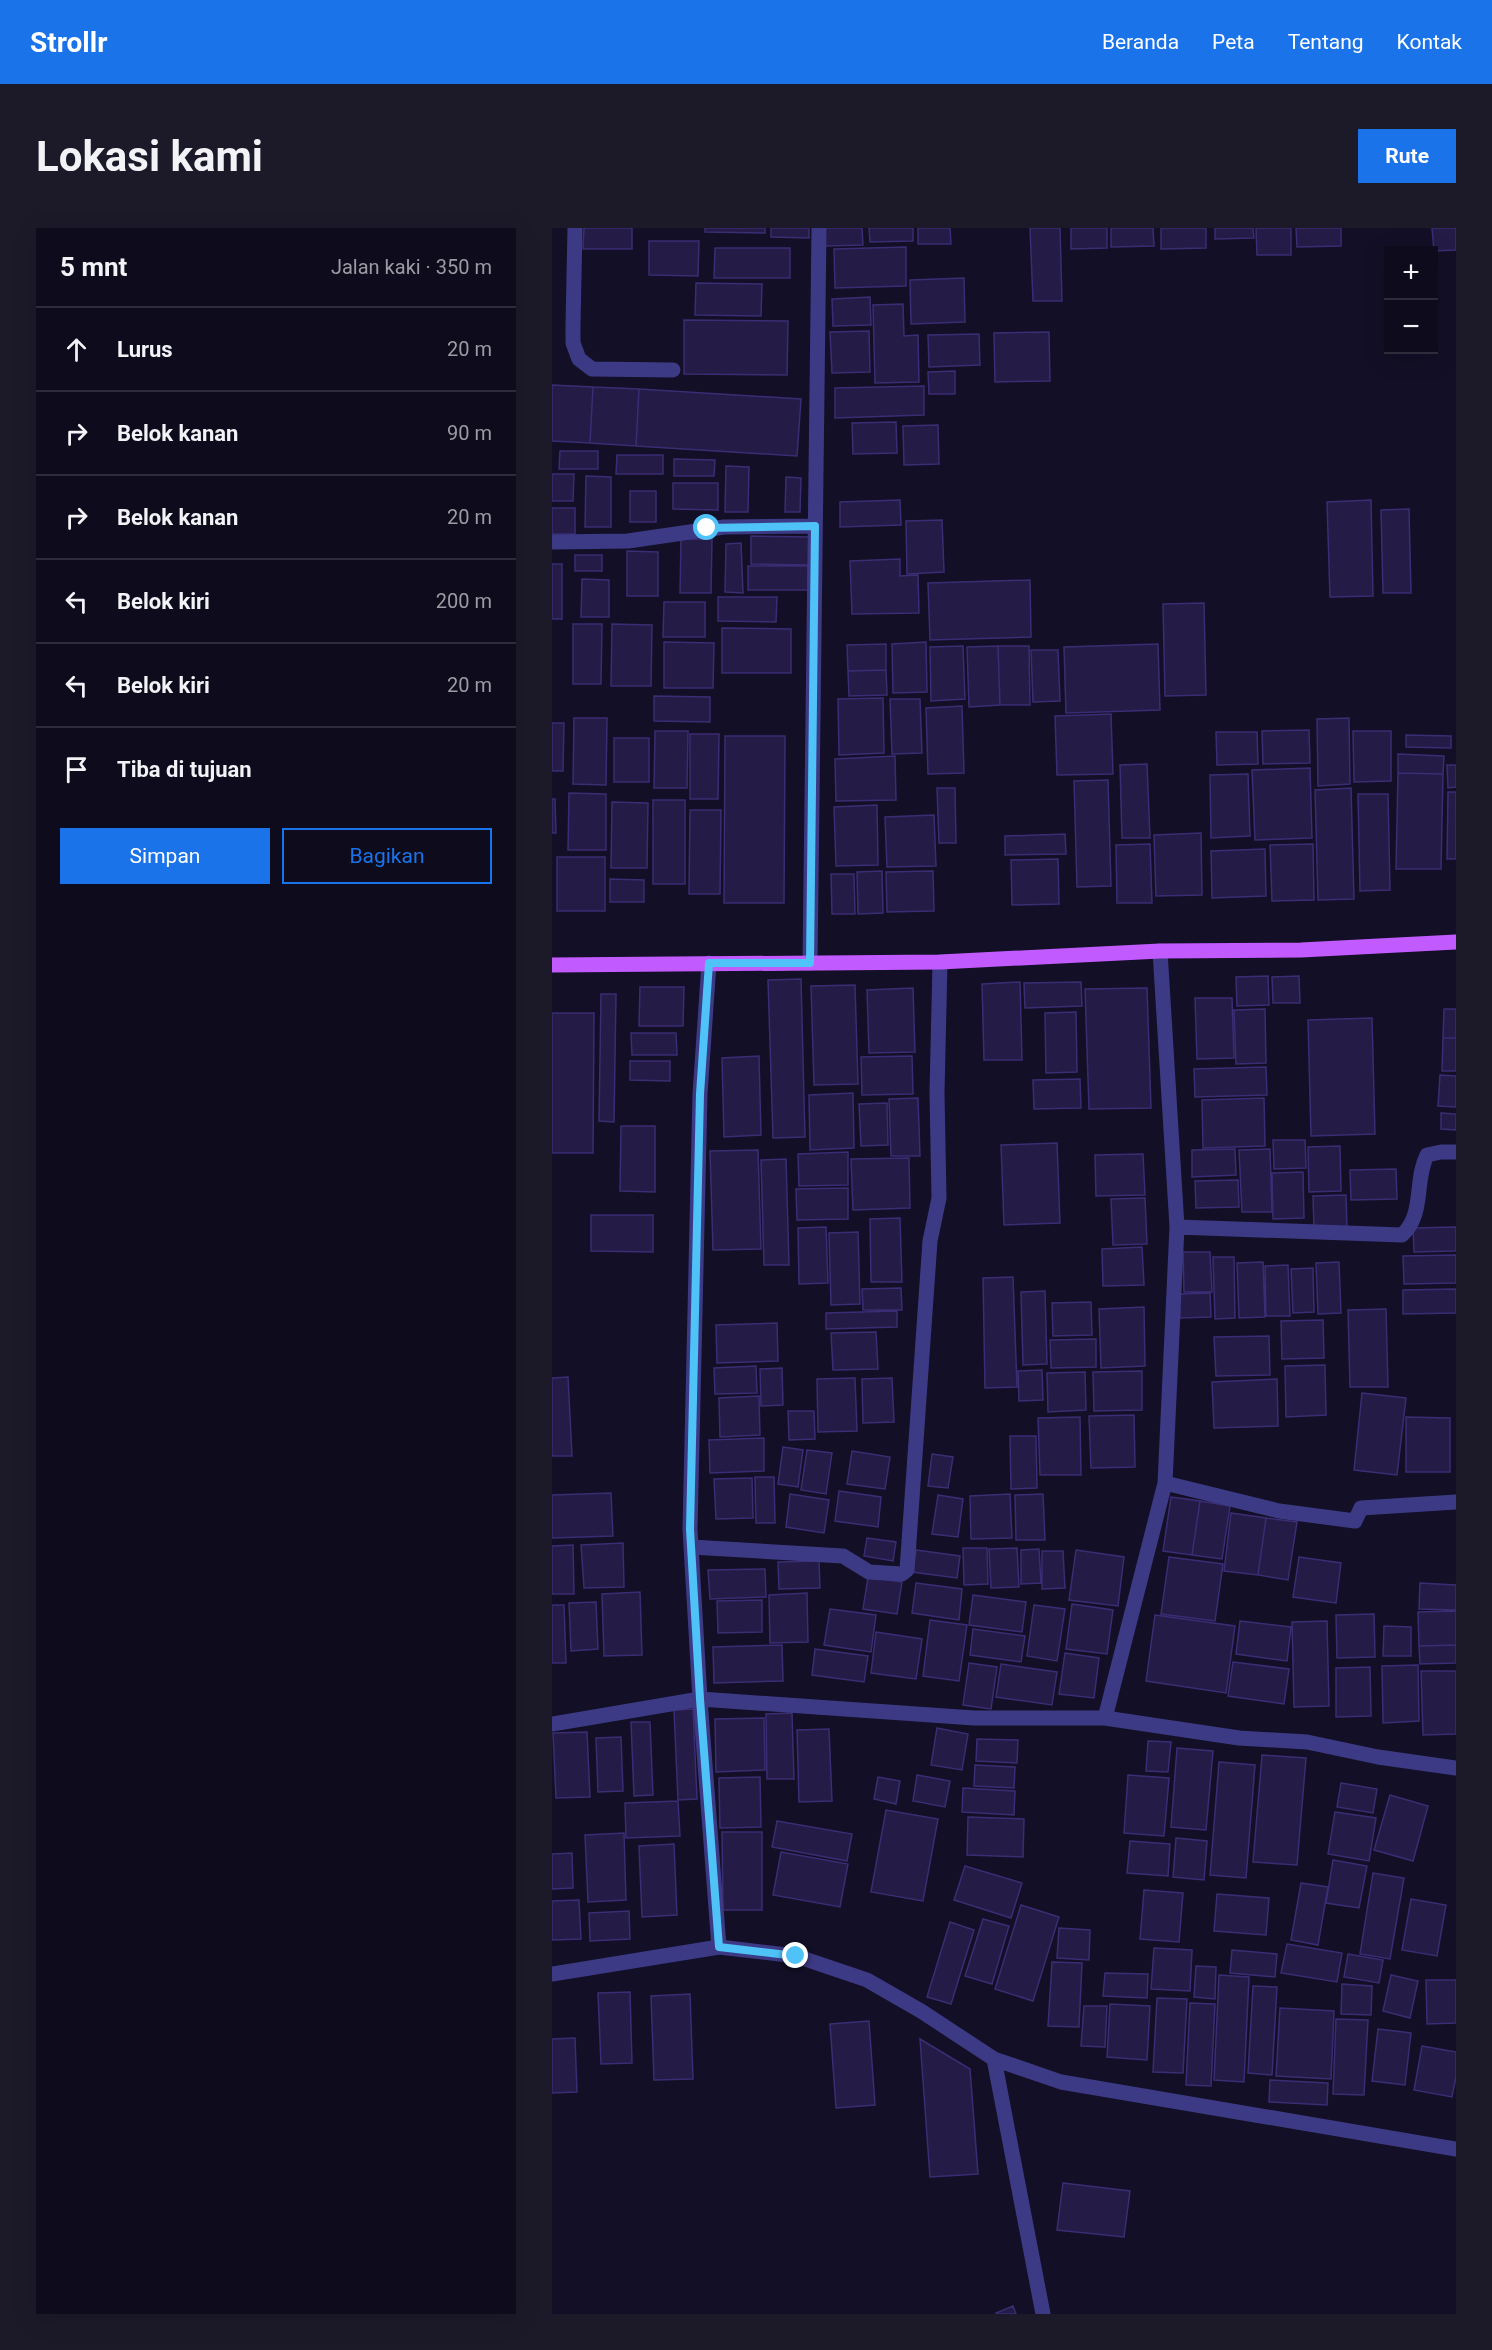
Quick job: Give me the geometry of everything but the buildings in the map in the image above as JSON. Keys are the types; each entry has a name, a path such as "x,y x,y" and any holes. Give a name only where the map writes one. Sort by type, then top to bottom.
{"main road":[{"path":"552,965 940,962 1160,951 1301,950 1456,942"}],"street":[{"path":"575,228 573,343 579,359 592,369 673,370"},
{"path":"810,963 819,228"},
{"path":"552,542 628,541 724,526 815,526"},
{"path":"1105,1719 1166,1483 1177,1227 1160,951"},
{"path":"691,1547 843,1556 870,1573 902,1574 907,1570 930,1241 939,1198 937,1093 940,962"},
{"path":"709,963 700,1094 691,1547 719,1947"},
{"path":"1177,1227 1402,1235 1414,1222 1421,1174 1427,1155 1434,1152 1456,1152"},
{"path":"1166,1483 1279,1510 1355,1521 1361,1508 1456,1502"},
{"path":"552,1724 700,1699 974,1718 1105,1719 1239,1738 1307,1742 1378,1757 1456,1768"},
{"path":"552,1974 719,1947 796,1956 867,1980 921,2011 994,2059 1061,2082 1456,2149"},
{"path":"994,2059 1043,2314"}],"route":[{"path":"707,528 815,526 810,963 709,963 700,1094 690,1529 719,1947 796,1956"}]}
